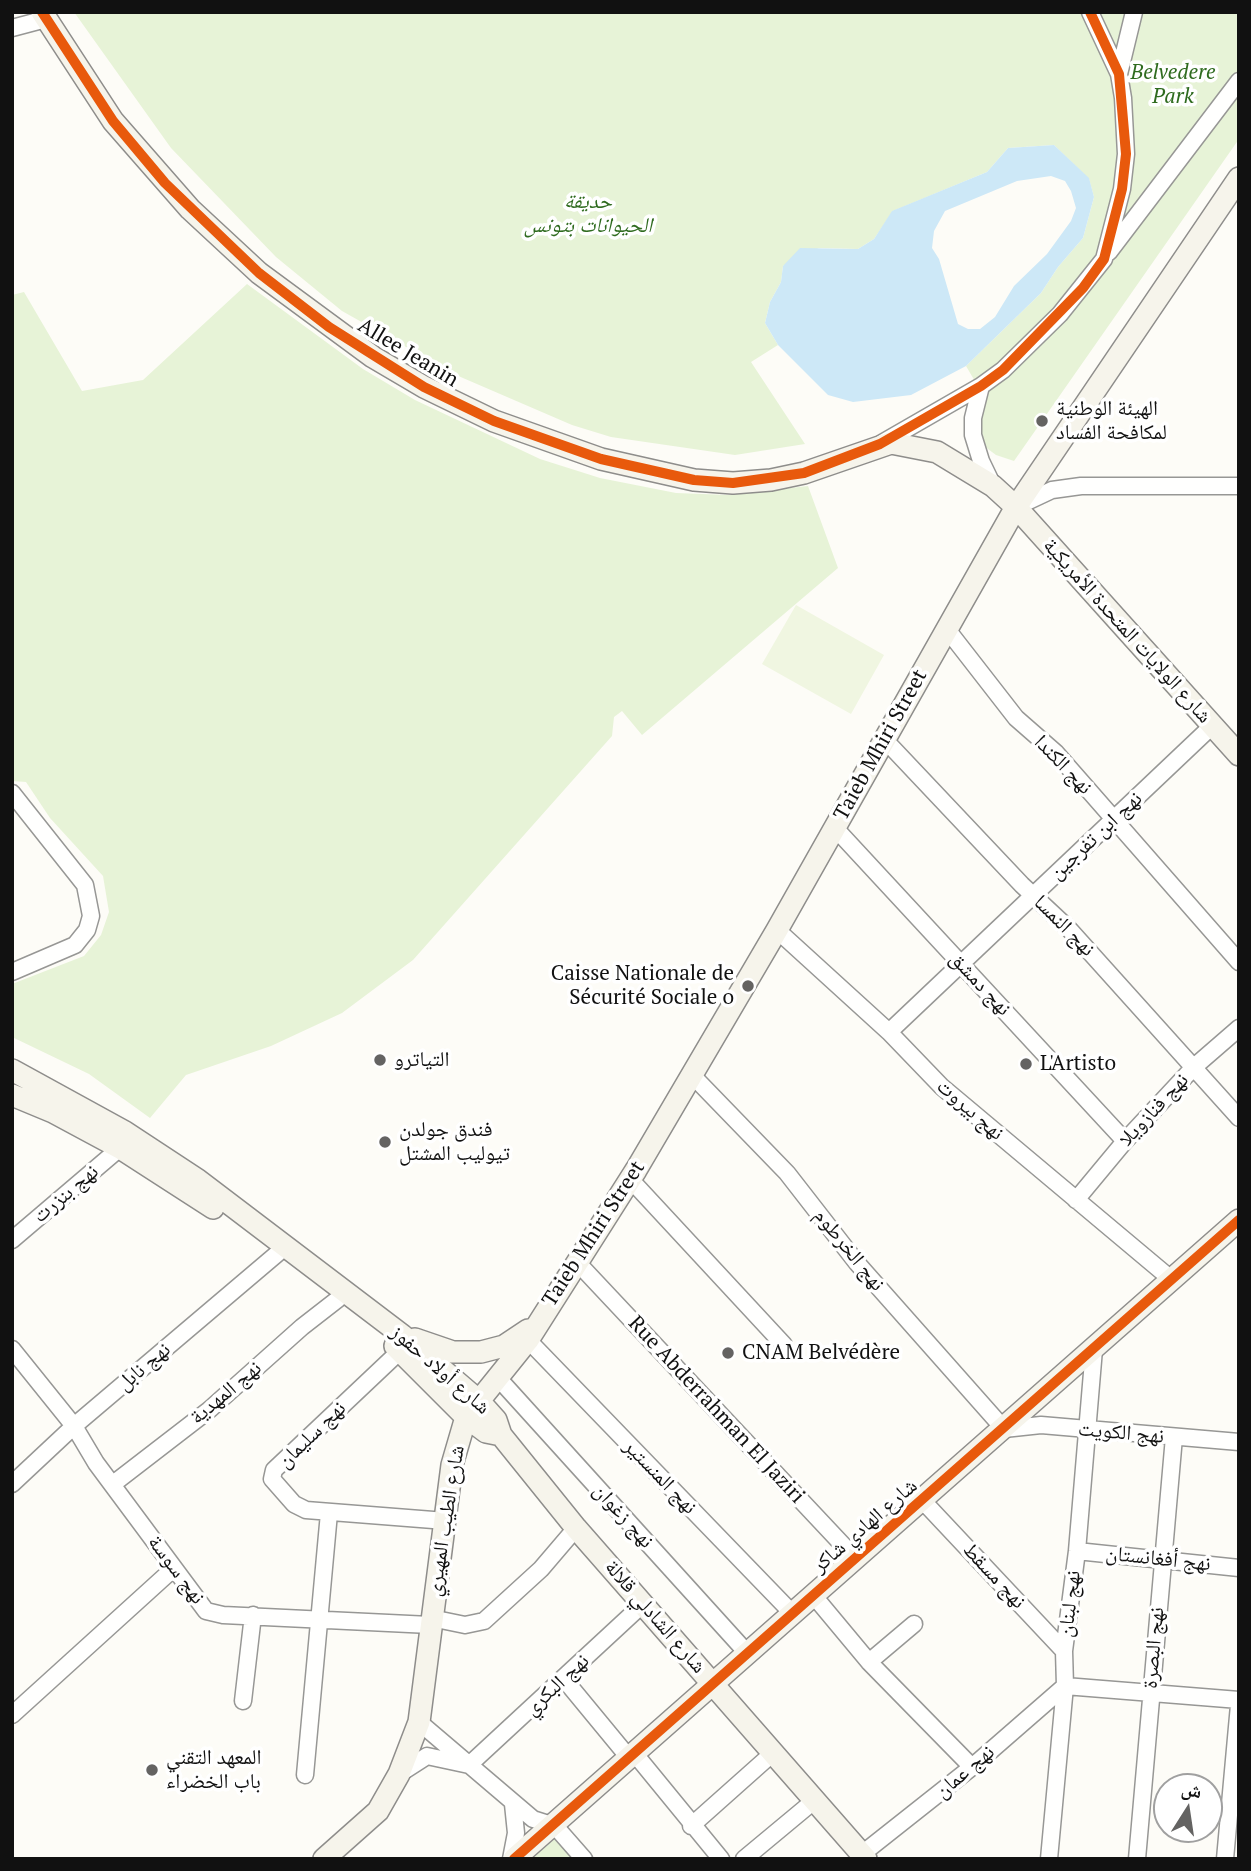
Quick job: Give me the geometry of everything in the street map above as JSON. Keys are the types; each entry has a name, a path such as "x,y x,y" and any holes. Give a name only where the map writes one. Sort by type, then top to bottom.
{"main road":[{"name":"Allee Jeanin","path":"44,16 113,121 190,209 259,273 329,327 373,357 454,403 494,421 601,459 694,480 733,483 771,480 836,463 880,444"},
{"name":"Taieb Mhiri Street","path":"533,1331 630,1179 777,930 1016,507 1239,178"},
{"name":"شارع الولايات المتحدة الأمريكية","path":"880,444 901,443 937,452 993,486 1016,507 1239,755"},
{"name":"شارع أولاد حفوز","path":"12,1070 125,1132 198,1180 402,1343 472,1409 496,1420 501,1435"},
{"name":"شارع أولاد حفوز","path":"12,1095 53,1112 120,1148 278,1253 402,1343"},
{"name":"شارع الهادي شاكر","path":"512,1859 555,1826 1239,1220"},
{"path":"402,1343 453,1352 481,1352 504,1346 533,1331"},
{"name":"شارع الطيب المهيري","path":"324,1859 378,1811 399,1774 419,1722 454,1454 472,1409 499,1379 533,1331"},
{"name":"شارع الشادلي قلالة","path":"501,1435 576,1528 864,1857"}],"street":[{"path":"1090,12 1119,74"},
{"path":"1104,259 1122,189 1126,154 1119,74 1134,12"},
{"path":"12,28 44,16"},
{"path":"880,444 981,386 1016,359 1060,314 1104,259 1239,80"},
{"path":"981,386 973,418 973,435 993,486"},
{"path":"1016,507 1052,490 1081,486 1239,486"},
{"name":"نهج الكندا","path":"946,628 1016,718 1056,753 1239,962"},
{"name":"نهج ابن تفرجين","path":"889,1032 1212,726"},
{"name":"نهج النمسا","path":"884,739 1034,894 1239,1118"},
{"path":"12,793 85,885 92,916 87,930 75,945 12,972"},
{"name":"نهج دمشق","path":"835,828 1125,1140"},
{"name":"نهج بيروت","path":"777,930 889,1032 942,1087 1171,1279"},
{"name":"نهج فنازويلا","path":"1076,1200 1125,1140 1194,1067 1239,1028"},
{"name":"نهج الخرطوم","path":"692,1075 787,1173 857,1264 1004,1429"},
{"name":"نهج بنزرت","path":"12,1240 120,1148"},
{"path":"630,1179 784,1345"},
{"name":"نهج نابل","path":"12,1484 74,1426 278,1253"},
{"name":"Rue Abderrahman El Jaziri","path":"576,1261 856,1559"},
{"name":"نهج المهدية","path":"113,1484 209,1410 302,1327 338,1299"},
{"name":"نهج المنستير","path":"533,1331 793,1614"},
{"name":"نهج سليمان","path":"402,1343 273,1472 275,1483 299,1508 329,1513 446,1521"},
{"name":"نهج سوسة","path":"12,1349 74,1426 173,1569 206,1611 223,1615 465,1625 484,1621 541,1569 576,1528"},
{"name":"نهج لبنان","path":"1049,1859 1065,1686 1064,1651 1077,1550 1094,1349"},
{"name":"نهج زغوان","path":"499,1379 748,1654"},
{"name":"نهج الكويت","path":"1004,1429 1041,1425 1239,1443"},
{"name":"نهج البصرة","path":"1137,1859 1174,1437"},
{"name":"نهج مسقط","path":"923,1501 1064,1651"},
{"path":"305,1775 329,1513"},
{"name":"نهج أفغانستان","path":"1077,1550 1239,1568"},
{"path":"12,1715 173,1569"},
{"path":"814,1596 869,1662 972,1767"},
{"name":"نهج البكري","path":"470,1765 643,1604"},
{"path":"243,1701 253,1615"},
{"path":"869,1662 914,1624"},
{"path":"564,1679 721,1859"},
{"path":"1065,1686 1239,1702 1225,1859"},
{"name":"نهج عمان","path":"864,1857 1065,1686"},
{"path":"419,1722 513,1804 538,1822 555,1826 584,1859"},
{"path":"691,1825 773,1753"},
{"path":"399,1774 428,1756 470,1765"},
{"path":"744,1859 815,1800"},
{"path":"512,1859 516,1833 513,1804"}],"green space":[{"name":"حديقة الحيوانات بتونس","path":"74,12 1239,12 1239,139 1014,461 996,455 980,443 977,419 983,395 966,366 1041,293 1058,267 1083,238 1094,197 1089,179 1054,145 1008,148 987,172 893,211 874,239 858,249 819,248 783,266 781,282 770,302 765,323 778,345 751,362 805,444 735,455 611,437 572,425 456,375 342,311 276,257 171,148"},
{"path":"247,284 363,369 415,400 540,459 600,478 676,493 729,495 808,486 838,568 642,735 622,711 614,717 612,736 413,960 342,1013 271,1046 186,1075 150,1118 89,1074 12,1037 12,984 84,956 101,935 109,912 103,876 50,818 26,782 12,781 12,295 24,292 82,391 143,380"},
{"path":"796,605 884,655 851,714 762,664"},
{"path":"557,1837 577,1859 532,1859"}],"water":[{"path":"1054,145 1089,178 1094,197 1083,238 1058,267 1041,293 966,366 911,395 853,402 828,395 778,345 765,323 770,302 781,282 783,266 800,248 858,249 874,239 892,211 987,172 1008,148","holes":["1051,176 1065,181 1076,208 1071,221 1047,254 1014,286 995,317 980,329 968,329 958,324 939,259 932,248 934,231 945,211 1017,181"]}],"cycle path":[{"path":"42,12 113,121 165,183 259,273 329,327 424,387 494,421 601,459 694,480 733,483 804,473 880,444 981,386 1003,370 1083,288 1104,259 1122,189 1126,154 1119,74 1090,12"},
{"path":"514,1859 1239,1220"}],"place":[{"name":"الهيئة الوطنية لمكافحة الفساد","path":"1042,421"},
{"name":"Caisse Nationale de Sécurité Sociale o","path":"748,986"},
{"name":"التياترو","path":"380,1060"},
{"name":"L'Artisto","path":"1026,1064"},
{"name":"فندق جولدن تيوليب المشتل","path":"385,1142"},
{"name":"CNAM Belvédère","path":"728,1353"},
{"name":"المعهد التقني باب الخضراء","path":"152,1770"}],"park label":[{"name":"Belvedere Park","path":"1173,85"}]}
